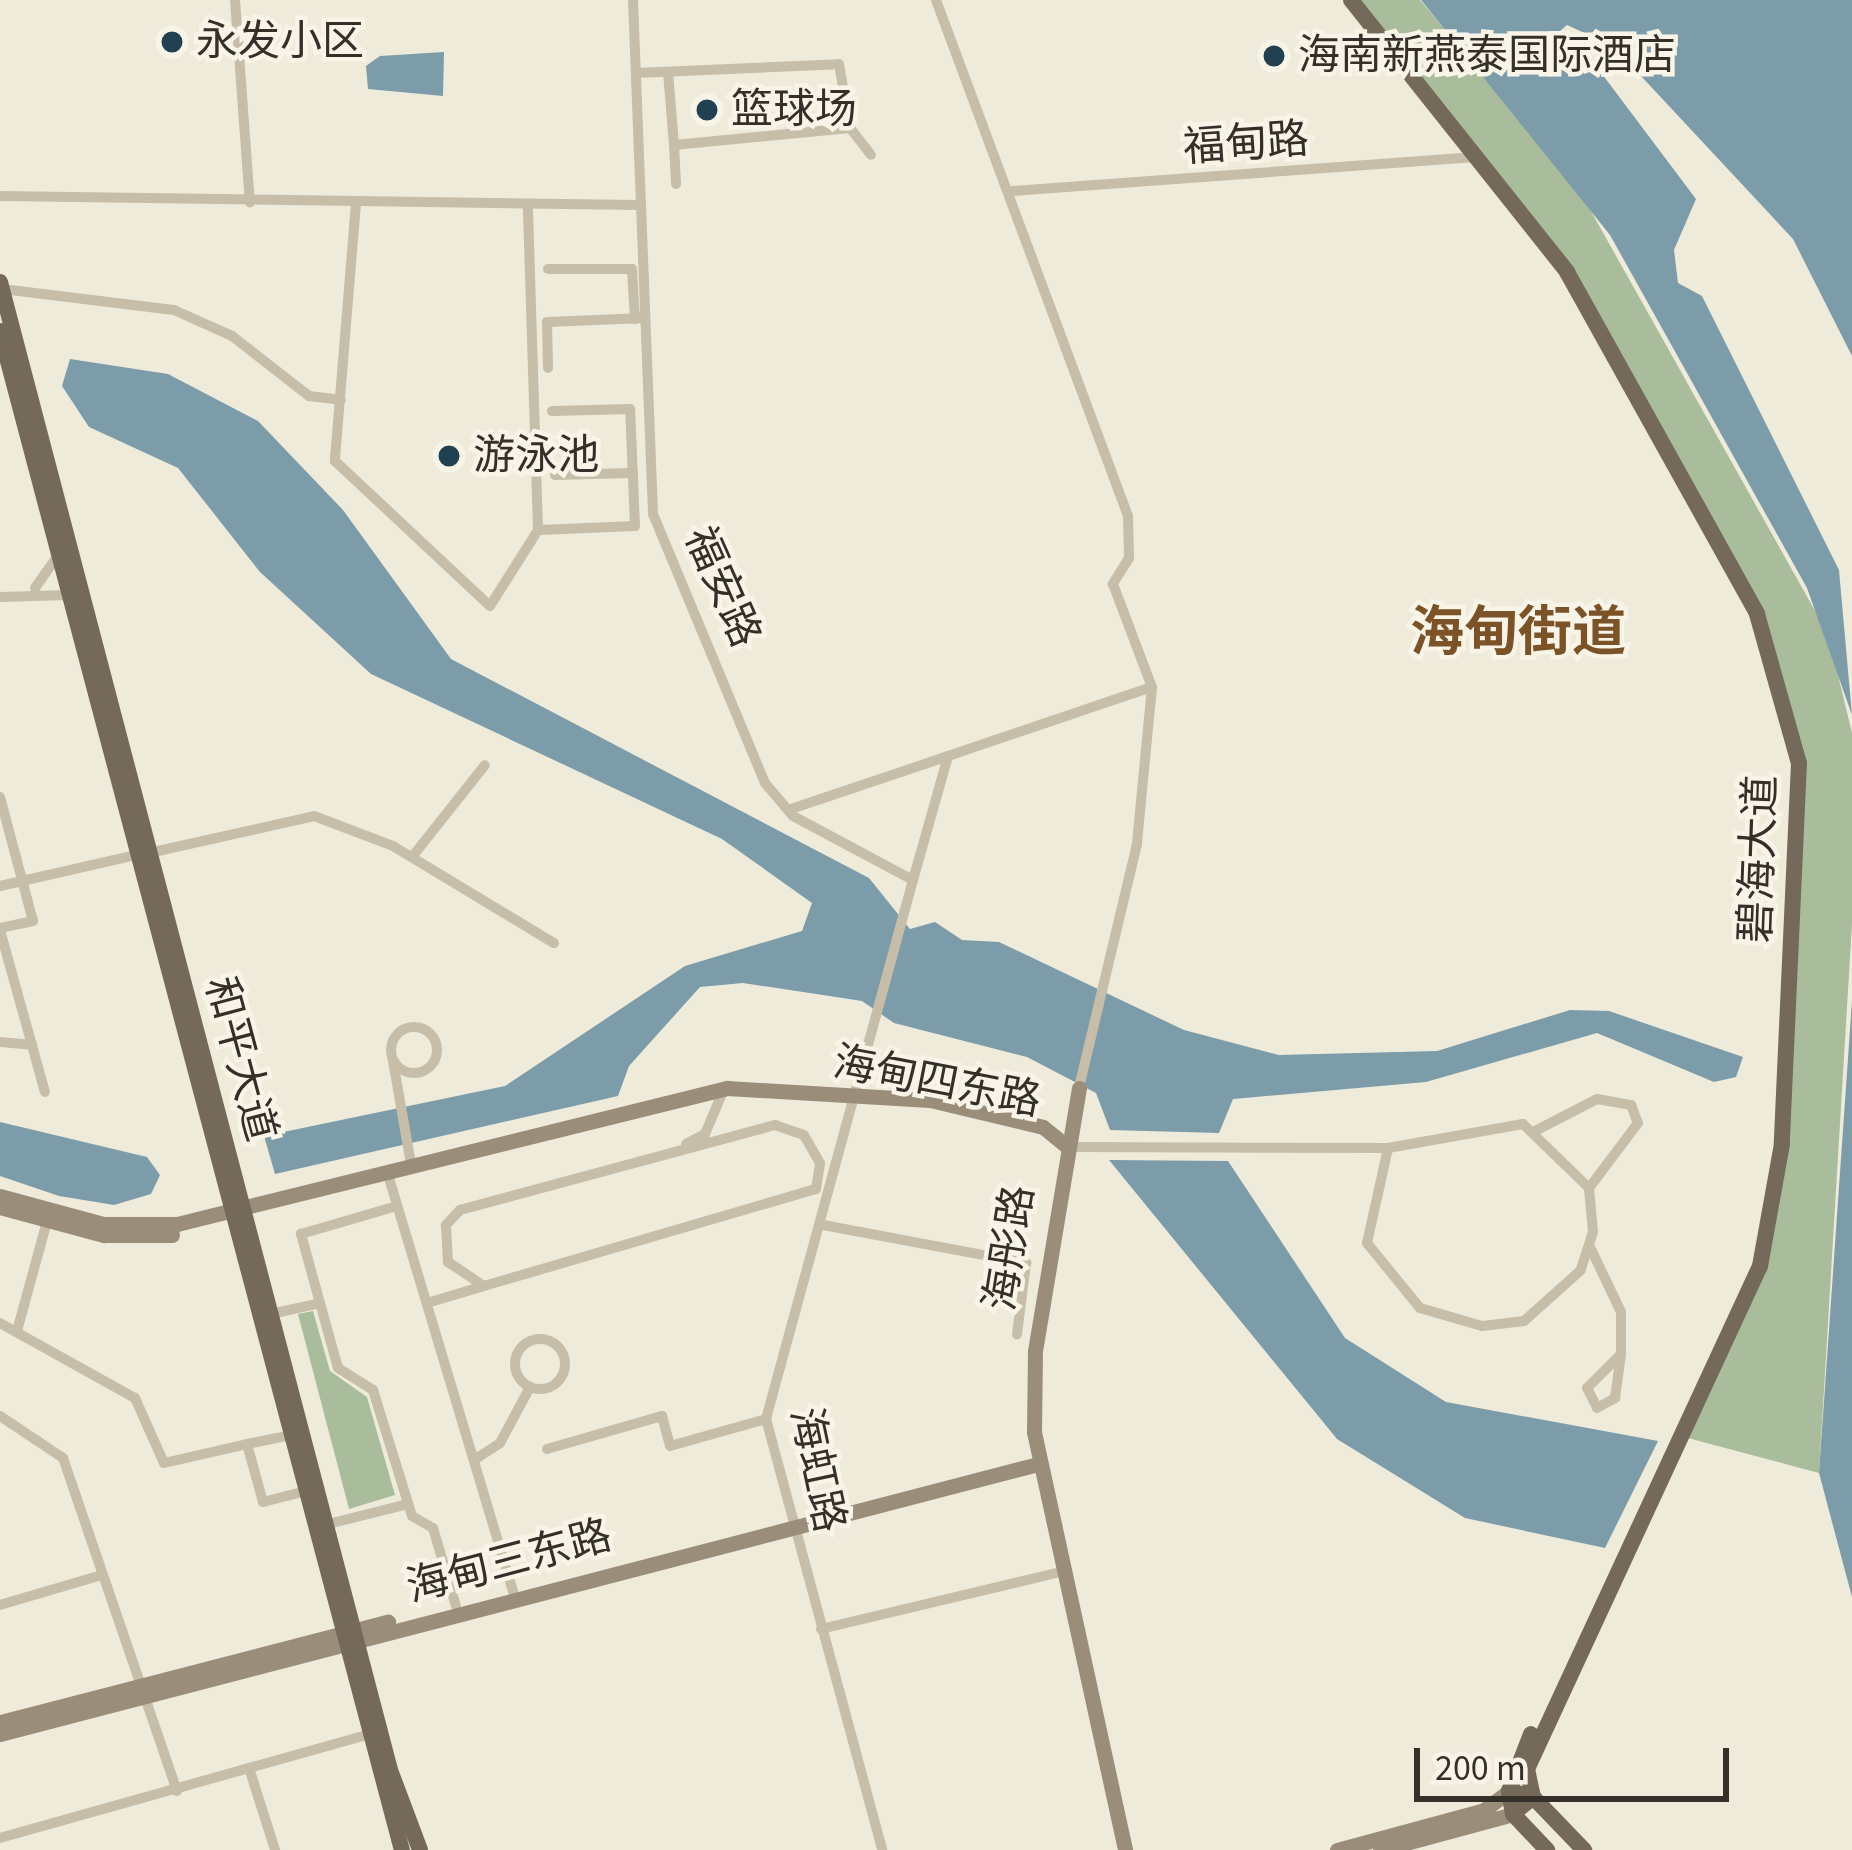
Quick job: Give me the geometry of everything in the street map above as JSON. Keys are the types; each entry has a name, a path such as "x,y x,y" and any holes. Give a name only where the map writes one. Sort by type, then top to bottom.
{"main road":[{"name":"碧海大道","path":"1341,0 1480,157 1562,275 1753,617 1788,729 1796,804 1774,1141 1750,1270 1509,1791"},
{"name":"碧海大道","path":"1352,0 1558,258 1757,614 1794,727 1801,794 1782,1144 1760,1266 1527,1769 1533,1797"},
{"name":"和平大道","path":"1,286 302,1492 421,1850"},
{"name":"和平大道","path":"0,331 138,832"},
{"name":"海彤路","path":"1079,1088 1029,1358 1034,1462 1122,1850"},
{"name":"海甸四东路","path":"0,1196 113,1225 236,1215 411,1164 692,1093 855,1098 982,1119 1068,1148"},
{"name":"海甸四东路","path":"0,1207 134,1237 721,1096 855,1098"},
{"name":"和平大道","path":"236,1215 271,1314 328,1524 364,1736 402,1850"},
{"path":"0,1734 456,1606 1034,1462"},
{"name":"海甸三东路","path":"348,1637 792,1521"},
{"path":"0,1722 142,1691"},
{"path":"1509,1791 1533,1797 1584,1850"},
{"path":"1509,1791 1513,1814 1547,1850"},
{"path":"1337,1850 1484,1810 1509,1791"},
{"path":"1379,1850 1513,1814 1533,1797"}],"street":[{"path":"235,0 250,202"},
{"name":"福安路","path":"633,0 640,318 653,514 766,783 788,810 913,880"},
{"path":"936,0 1012,191 1085,424 1128,516 1130,558 1113,584 1152,687 1137,844 1079,1088"},
{"path":"637,73 839,64 850,128 871,154"},
{"path":"668,72 676,184"},
{"path":"674,145 850,128"},
{"name":"福甸路","path":"1012,191 1480,157"},
{"path":"0,196 146,202 640,205"},
{"path":"356,202 335,461 490,606 538,530 528,204"},
{"path":"548,269 632,269 640,318 547,322 548,368"},
{"path":"1,286 174,310 232,336 309,396 340,400"},
{"path":"538,530 635,526 630,409 552,411"},
{"path":"555,475 633,473"},
{"path":"35,588 58,554"},
{"path":"0,596 35,588 69,595"},
{"path":"788,810 1152,687"},
{"path":"855,1098 948,756"},
{"path":"412,857 485,765"},
{"path":"0,797 33,921 0,929 45,1092"},
{"path":"0,886 173,843 314,816 412,857 554,943"},
{"path":"110,860 138,832 173,843"},
{"path":"399,1099 416,1072 437,1053 430,1032 401,1030 392,1057 399,1099 411,1164"},
{"path":"0,1042 32,1045"},
{"path":"392,1057 416,1072"},
{"path":"667,1153 705,1134 721,1096"},
{"name":"海虹路","path":"855,1098 837,1182 766,1419 882,1850"},
{"path":"1068,1148 1381,1148 1490,1124 1537,1130 1598,1100 1631,1105 1638,1124 1589,1188 1590,1246 1615,1289 1622,1354 1616,1398 1597,1408 1587,1388 1622,1354"},
{"path":"484,1286 448,1262 446,1225 460,1210 667,1153 795,1129 820,1163 816,1189"},
{"path":"1537,1130 1589,1188"},
{"path":"1381,1148 1365,1217 1375,1265 1447,1321 1507,1324 1546,1310 1590,1246"},
{"path":"389,1178 513,1592"},
{"path":"427,1303 837,1182"},
{"path":"397,1206 301,1234 338,1368 373,1390 408,1504 433,1528 456,1606"},
{"path":"17,1331 47,1221"},
{"path":"823,1225 1026,1263 1017,1334"},
{"path":"271,1314 320,1303"},
{"path":"0,1323 135,1398 164,1463 287,1436"},
{"path":"474,1460 500,1443 530,1387 563,1373 550,1340 525,1343 516,1358 530,1387"},
{"path":"0,1416 63,1458 177,1791"},
{"path":"547,1449 662,1416 670,1446 766,1419"},
{"path":"247,1444 263,1502 302,1492"},
{"path":"328,1524 408,1504"},
{"path":"821,1629 1058,1573"},
{"path":"0,1605 102,1575"},
{"path":"0,1838 364,1736"},
{"path":"250,1771 274,1850"}],"green space":[{"path":"1353,0 1420,0 1578,188 1828,634 1852,733 1852,924 1819,1473 1684,1437 1752,1295 1778,1176 1801,794 1770,643 1582,298"},
{"path":"313,1311 330,1371 367,1397 395,1495 349,1509 298,1314"}],"water":[{"path":"1421,0 1852,0 1852,356 1793,239 1613,46 1567,25 1522,64 1539,74 1572,55 1596,66 1696,199 1674,250 1678,283 1702,296 1839,570 1852,715 1807,588 1610,235"},
{"path":"444,52 443,96 368,89 366,66 380,56"},
{"path":"70,359 168,374 258,421 343,510 451,659 869,878 910,929 935,922 962,940 999,942 1184,1030 1279,1055 1437,1051 1570,1010 1609,1011 1743,1057 1736,1077 1714,1082 1597,1033 1426,1082 1233,1099 1219,1133 1110,1130 1096,1093 1027,1057 894,1023 862,1001 743,983 700,987 629,1066 618,1096 275,1174 264,1136 505,1086 685,966 802,931 812,903 722,839 371,674 260,572 178,468 89,427 62,386"},
{"path":"1852,1001 1852,1597 1819,1473"},
{"path":"0,1122 147,1157 160,1175 151,1194 114,1205 59,1196 0,1176"},
{"path":"1109,1160 1228,1161 1345,1338 1446,1402 1658,1441 1605,1548 1465,1518 1337,1439"}],"place":[{"name":"永发小区","path":"172,42"},
{"name":"海南新燕泰国际酒店","path":"1274,56"},
{"name":"篮球场","path":"707,110"},
{"name":"游泳池","path":"449,456"}],"district":[{"name":"海甸街道","path":"1518,634"}]}
